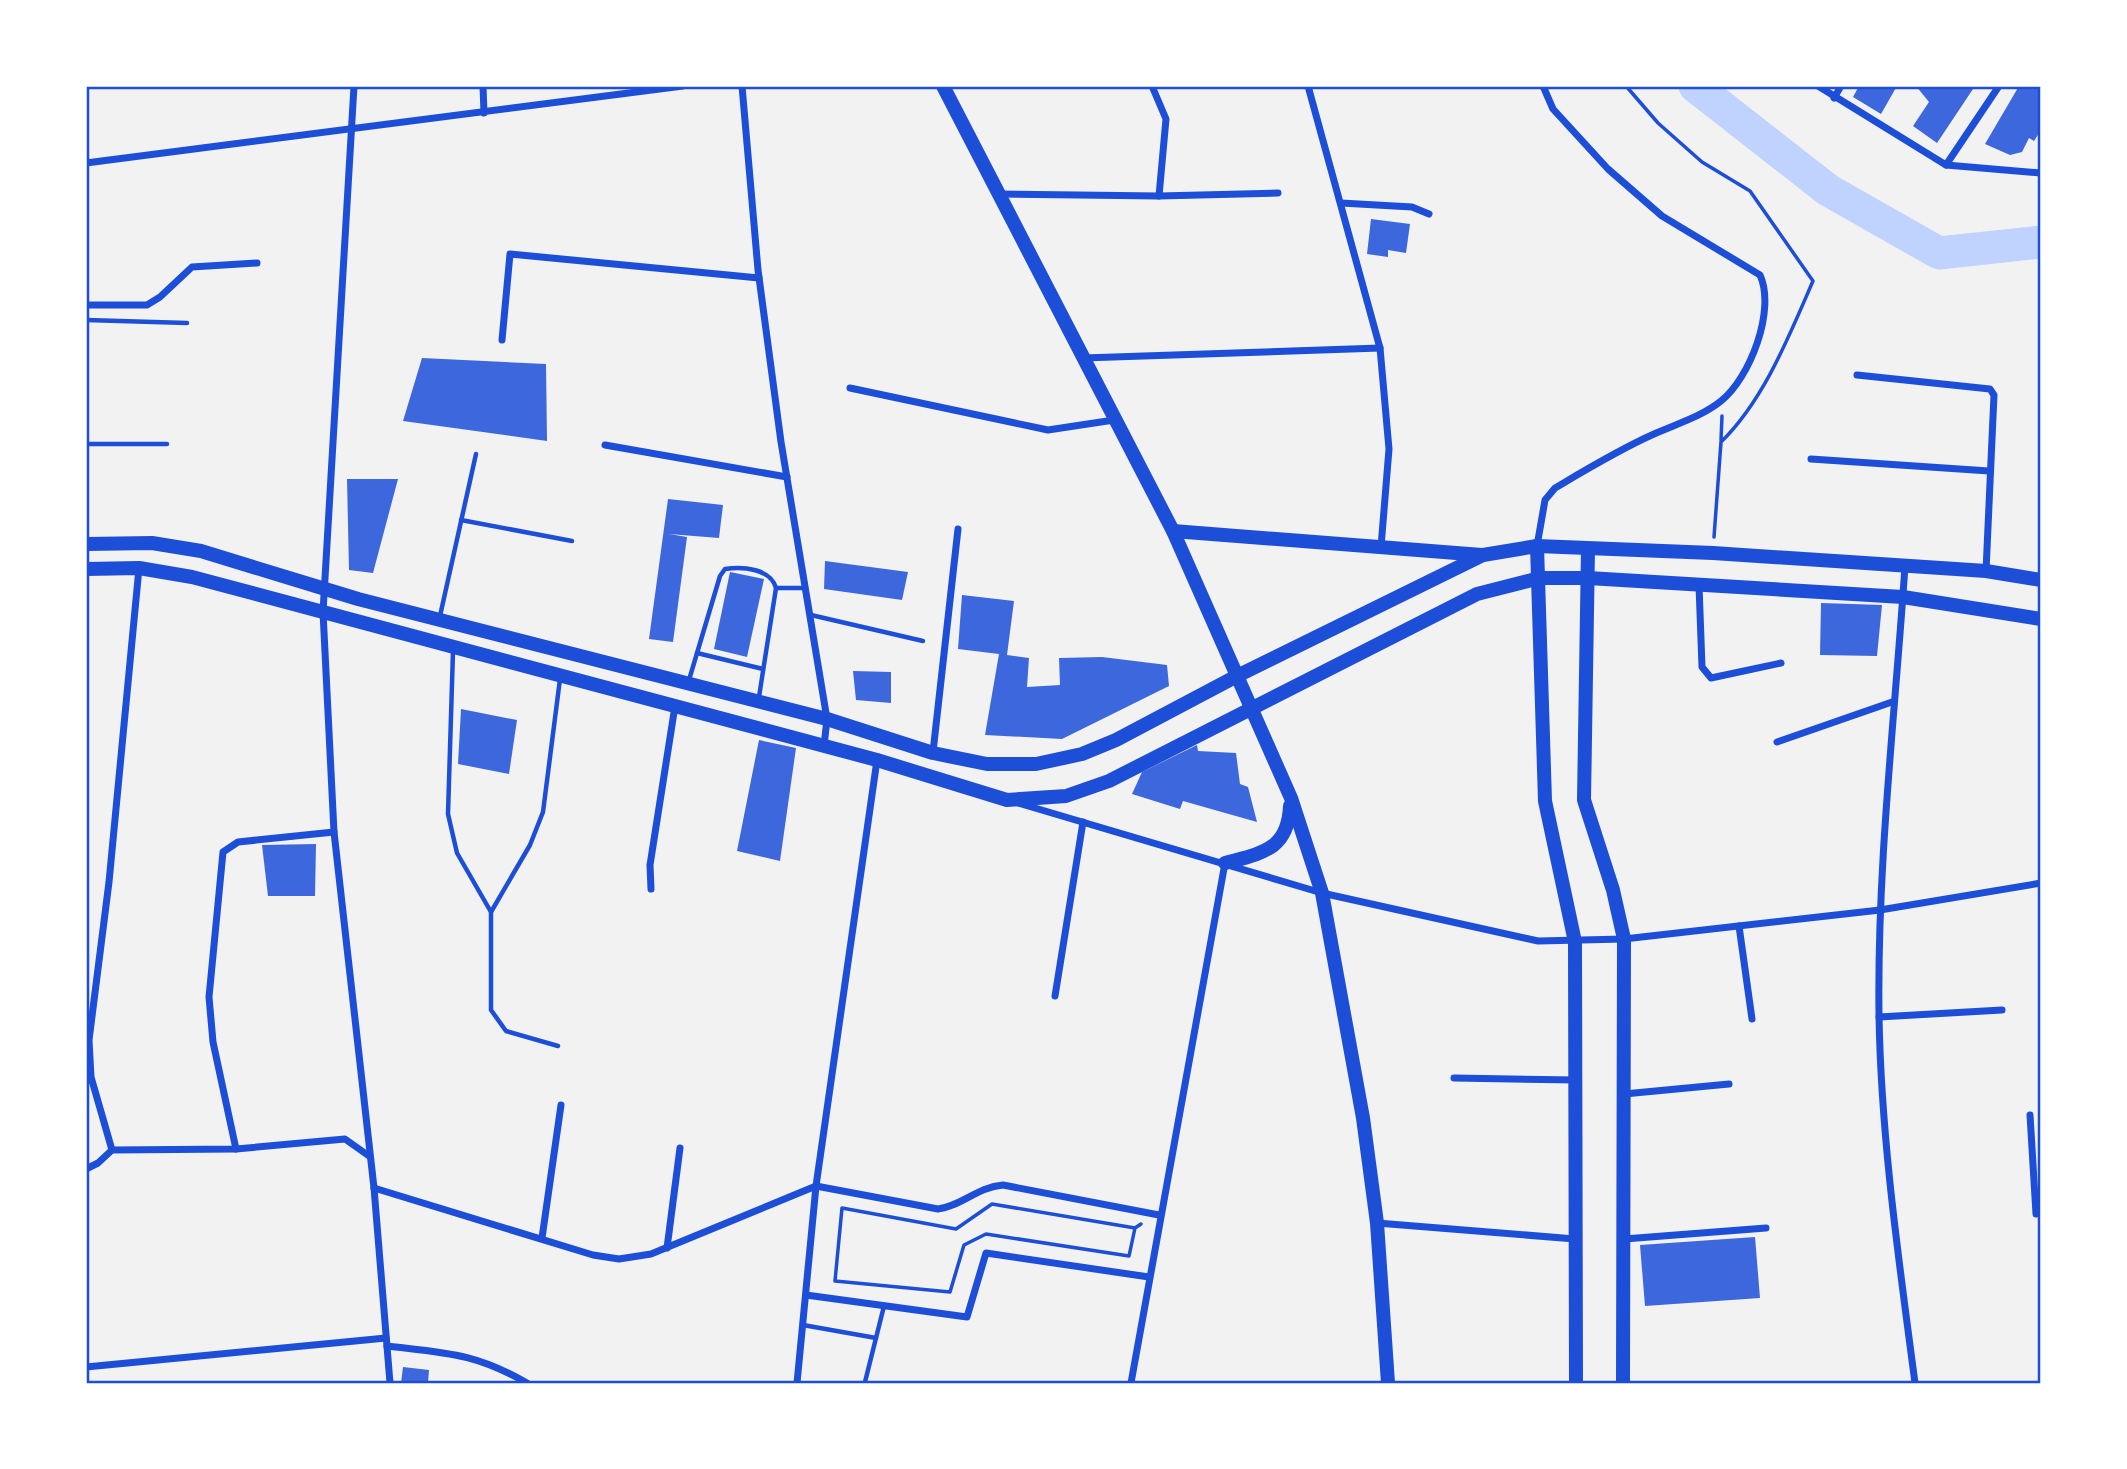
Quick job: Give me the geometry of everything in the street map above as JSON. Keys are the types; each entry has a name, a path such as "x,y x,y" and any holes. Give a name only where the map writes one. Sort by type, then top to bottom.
{"main road":[{"path":"943,86 1081,358 1173,531 1291,797 1322,893 1363,1118 1377,1223 1388,1383"},
{"path":"1173,531 1483,555 1537,546 1713,553 1986,571 2041,580"},
{"path":"86,544 152,543 201,551 439,620 827,719 933,753 987,764 1037,764 1082,754 1116,740 1237,676 1483,555"},
{"path":"1537,546 1545,801 1575,942 1576,1383"},
{"path":"1588,548 1584,800 1613,890 1624,939 1623,1383"},
{"path":"86,569 139,568 192,577 877,760 1007,800 1066,796 1109,781 1478,594 1540,578 1588,578 1903,597 2041,619"},
{"path":"1225,863 1263,853 1278,842 1289,825 1291,797"}],"street":[{"path":"354,86 323,612 334,832 374,1188 390,1383"},
{"path":"483,86 484,113"},
{"path":"86,163 352,131 682,86"},
{"path":"742,86 759,278 787,477 827,719 824,746"},
{"path":"1152,86 1166,119 1158,196"},
{"path":"1308,86 1380,348 1389,449 1381,547"},
{"path":"1537,546 1545,500 1555,488 1724,399 1744,371 1761,333 1764,288 1760,275 1662,216 1616,177 1553,109 1543,86"},
{"path":"1818,86 1946,165 2041,173"},
{"path":"1834,98 1841,86"},
{"path":"1946,165 1999,86"},
{"path":"997,194 1158,196 1278,193"},
{"path":"1342,203 1412,207 1429,214"},
{"path":"502,340 510,254 759,278"},
{"path":"86,305 147,305 160,297 192,267 257,263"},
{"path":"1081,358 1380,348"},
{"path":"1857,375 1990,389 1994,395 1986,571"},
{"path":"850,388 1048,430 1114,420"},
{"path":"604,446 787,477"},
{"path":"1811,459 1989,471"},
{"path":"933,753 958,529"},
{"path":"1905,566 1892,702 1880,910 1879,1017 1891,1197 1915,1383"},
{"path":"112,1150 94,1091 89,1053 139,568"},
{"path":"1699,585 1702,667 1705,674 1711,678 1781,663"},
{"path":"1777,742 1892,702"},
{"path":"651,889 650,864 675,705"},
{"path":"797,1383 816,1186 877,760"},
{"path":"1007,800 1322,893 1538,941 1624,939 1880,910 2041,883"},
{"path":"1055,996 1083,822"},
{"path":"236,1149 213,1042 209,997 223,852 238,842 334,832"},
{"path":"1131,1383 1159,1215 1225,863"},
{"path":"1739,926 1752,1019"},
{"path":"1879,1017 2002,1010"},
{"path":"1454,1078 1577,1080"},
{"path":"1624,1094 1729,1084"},
{"path":"542,1238 561,1105"},
{"path":"2030,1115 2036,1214 2041,1213"},
{"path":"86,1169 98,1163 112,1150 236,1149 345,1139 369,1156"},
{"path":"667,1248 680,1148"},
{"path":"374,1188 619,1259 637,1259 667,1248 816,1186 938,1209 949,1208 983,1188 1003,1185 1159,1215"},
{"path":"1377,1223 1575,1239"},
{"path":"1624,1239 1766,1228"},
{"path":"806,1295 967,1317 986,1253 1149,1277"},
{"path":"86,1367 387,1342 466,1355 500,1368 527,1383"}],"lane":[{"path":"86,320 187,323"},
{"path":"86,444 167,444"},
{"path":"439,620 476,454"},
{"path":"461,520 572,541"},
{"path":"688,684 720,576 725,569 767,573 774,579 776,588 759,702"},
{"path":"776,588 806,588"},
{"path":"811,615 923,641"},
{"path":"453,647 448,814 457,852 491,912 491,1010 506,1031 558,1046"},
{"path":"697,653 764,669"},
{"path":"491,912 530,845 543,813 560,675"},
{"path":"865,1382 884,1305"},
{"path":"803,1325 876,1338"}],"path":[{"path":"1626,86 1658,123 1702,162 1750,191 1813,281 1786,344 1737,426 1721,442"},
{"path":"1713,553 1724,399"},
{"path":"992,1204 1135,1228 1129,1256 986,1234 964,1245 950,1293 835,1281 842,1208 956,1229 992,1204"}],"building":[{"path":"1859,86 1897,86 1881,114 1853,97"},
{"path":"1916,86 1975,86 1937,143 1913,126 1929,102"},
{"path":"2019,86 2041,86 2041,130 2034,141 2029,138 2022,152 2010,155 1985,144"},
{"path":"1371,219 1410,224 1406,253 1388,250 1388,257 1367,254"},
{"path":"422,358 546,364 547,441 403,421"},
{"path":"347,479 398,479 373,573 349,570"},
{"path":"668,499 723,505 719,538 669,534 687,537 673,642 649,639"},
{"path":"825,561 908,572 902,600 824,589"},
{"path":"730,572 764,579 747,657 714,649"},
{"path":"962,595 1014,601 1007,655 1029,658 1027,687 1060,685 1059,658 1102,657 1167,665 1169,686 1062,739 985,735 999,654 958,649"},
{"path":"1821,603 1882,605 1877,656 1820,655"},
{"path":"853,671 891,672 891,703 856,700"},
{"path":"461,709 517,720 509,774 458,764"},
{"path":"759,740 796,748 780,861 737,851"},
{"path":"1197,745 1198,751 1236,753 1240,784 1248,787 1257,822 1183,801 1180,809 1132,794 1142,772"},
{"path":"316,844 315,896 268,896 262,845"},
{"path":"1755,1237 1760,1298 1645,1306 1640,1245"},
{"path":"403,1367 429,1370 428,1383 401,1383"}],"waterway":[{"path":"1695,86 1828,190 1939,253 2041,242"}]}
